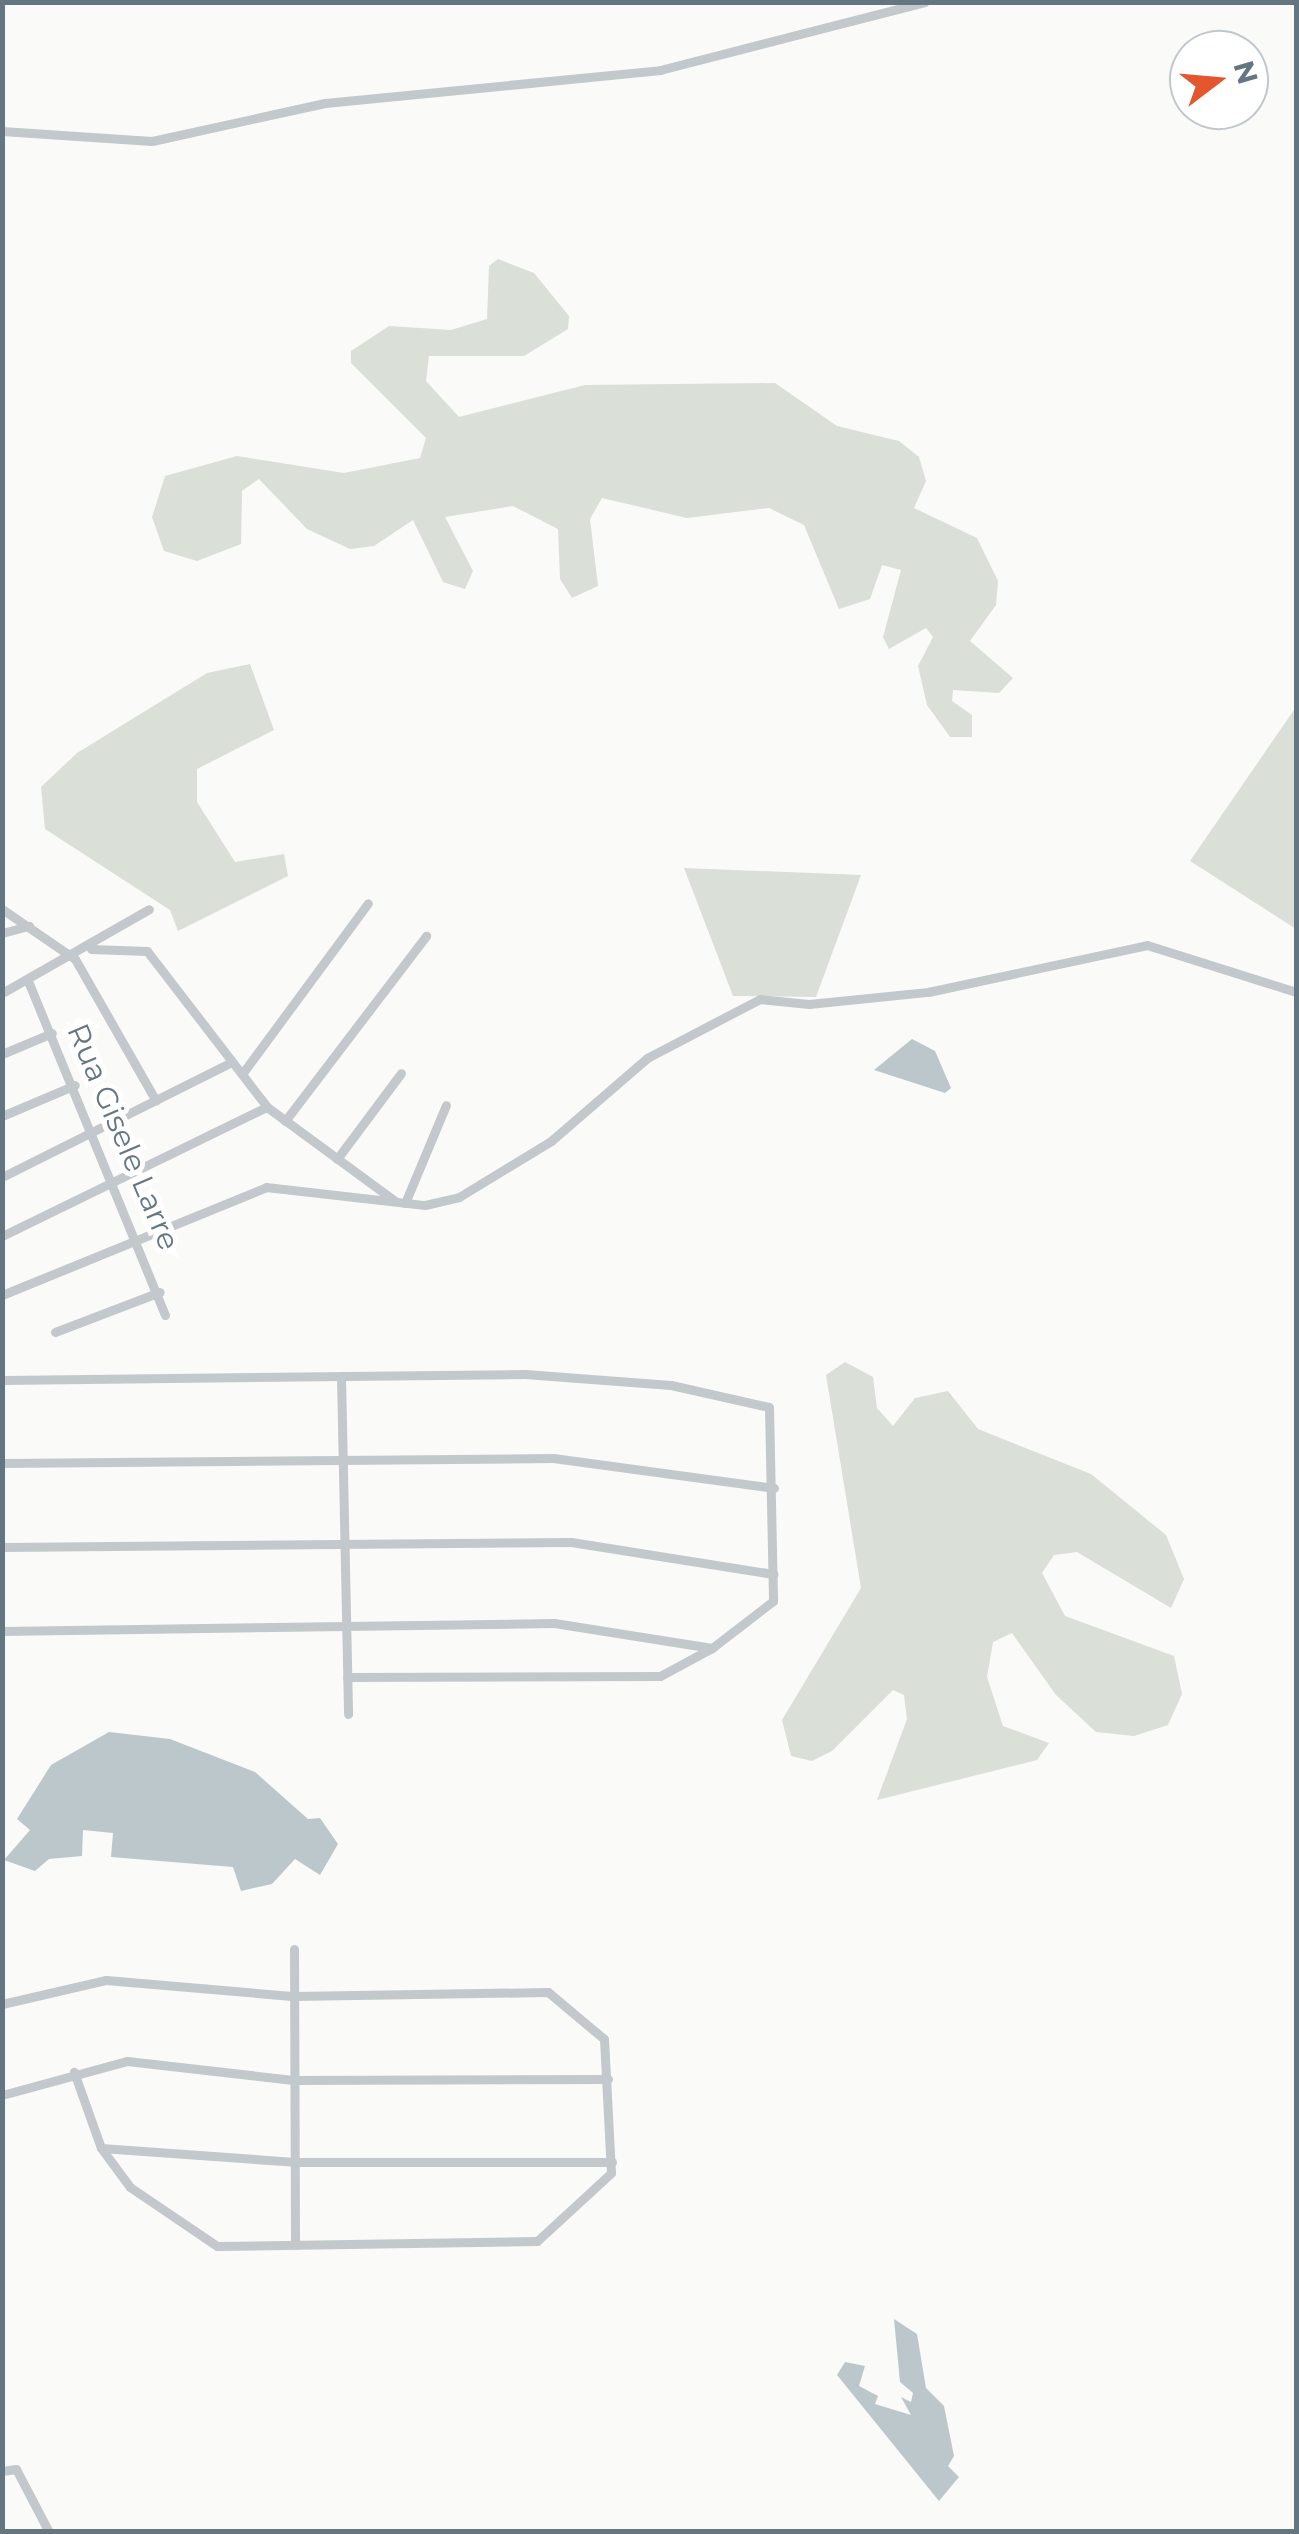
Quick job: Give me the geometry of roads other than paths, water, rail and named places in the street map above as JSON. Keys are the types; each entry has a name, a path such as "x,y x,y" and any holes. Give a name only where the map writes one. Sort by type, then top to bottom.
{"street":[{"path":"2,130 152,141 325,103 660,70 924,2"},
{"path":"242,1074 368,903"},
{"path":"2,909 75,959 156,1101"},
{"path":"2,993 75,959 150,909"},
{"path":"2,933 32,927"},
{"path":"284,1122 426,936"},
{"path":"2,1296 266,1186 402,1203 444,1202 514,1169 647,1058 760,998 810,1004 928,992 1147,945 1296,992"},
{"path":"91,949 146,951 228,1064 242,1074 267,1107 402,1203"},
{"name":"Rua Gisele Larre","path":"28,982 117,1186 160,1292 165,1315"},
{"path":"2,1054 52,1033"},
{"path":"2,1177 96,1137 228,1064"},
{"path":"337,1159 401,1073"},
{"path":"2,1116 74,1085"},
{"path":"402,1203 446,1105"},
{"path":"2,1236 117,1186 267,1107"},
{"path":"54,1332 160,1292"},
{"path":"342,1376 348,1714"},
{"path":"2,1380 342,1376 616,1379 762,1403 773,1416 773,1574 768,1610 712,1648 660,1676 347,1677"},
{"path":"2,1463 552,1458 774,1488"},
{"path":"2,1547 344,1541 618,1546 773,1574"},
{"path":"2,1631 554,1623 712,1648"},
{"path":"294,1949 295,2245"},
{"path":"2,2004 106,1980 294,1996 536,1991 561,1998 600,2031 608,2079 612,2162 604,2184 537,2241 217,2246 130,2187 101,2148 74,2072"},
{"path":"2,2096 74,2072 127,2060 293,2080 608,2079"},
{"path":"101,2148 294,2162 612,2162"},
{"path":"2,2471 16,2469 49,2532"}]}
